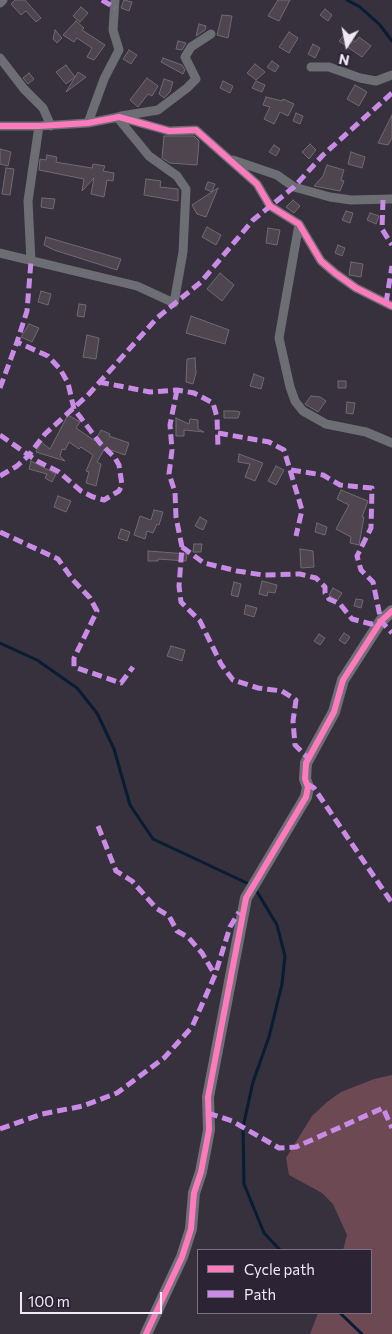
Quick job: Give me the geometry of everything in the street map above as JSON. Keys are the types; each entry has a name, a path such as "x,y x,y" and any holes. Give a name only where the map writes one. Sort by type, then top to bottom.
{"street":[{"path":"88,123 104,79 119,50 113,30 115,0"},
{"path":"0,126 51,126 88,123 158,110 196,79 184,57 191,47 211,34"},
{"path":"0,58 24,89 44,108 51,126"},
{"path":"311,67 329,67 360,78 376,81 392,75"},
{"path":"118,117 169,131 196,130 257,184 270,206 299,224 321,261 356,288 392,306"},
{"path":"0,253 137,286 174,303 183,252 186,189 177,176 149,156 118,117"},
{"path":"30,261 28,201 39,126"},
{"path":"226,157 277,175 294,187 330,197 351,200 392,199"},
{"path":"299,224 279,338 295,401 302,411 326,424 366,432 392,443"},
{"path":"146,1334 182,1257 191,1229 194,1193 209,1130 208,1097 246,898 306,797 308,787 305,779 306,763 334,712 343,680 381,621 392,611"}],"shaded area":[{"path":"392,1075 392,1334 310,1334 318,1314 372,1314 372,1249 343,1249 347,1235 333,1204 322,1193 289,1175 286,1158 312,1116 327,1102 341,1092 374,1079"}],"building":[{"path":"15,0 25,0 41,18 36,22 26,11 21,15 11,4"},
{"path":"124,0 132,2 129,11 121,8"},
{"path":"278,0 290,0 279,21 268,16"},
{"path":"81,7 88,13 80,22 73,16"},
{"path":"325,9 332,15 328,21 320,15"},
{"path":"222,15 232,16 228,38 217,35"},
{"path":"76,21 84,28 82,30 105,45 94,60 87,57 92,48 77,38 74,42 63,35"},
{"path":"199,24 206,26 205,30 196,36"},
{"path":"55,30 62,38 57,43 53,39"},
{"path":"289,32 298,38 289,53 279,47"},
{"path":"345,34 355,42 359,37 371,46 362,57 339,41"},
{"path":"178,41 186,43 182,50 176,49"},
{"path":"313,44 320,48 315,58 308,54"},
{"path":"129,50 137,55 131,64 123,59"},
{"path":"163,58 182,65 185,70 183,74 161,62"},
{"path":"272,61 279,66 275,72 267,67"},
{"path":"255,64 265,72 256,80 247,73"},
{"path":"66,65 75,77 66,84 56,72"},
{"path":"78,72 86,77 66,92"},
{"path":"29,73 34,79 28,84 23,78"},
{"path":"147,78 158,86 152,96 148,94 138,107 130,100"},
{"path":"164,79 173,82 170,92 164,98 159,94"},
{"path":"223,81 233,86 230,93 220,88"},
{"path":"256,81 265,85 262,92 252,88"},
{"path":"355,85 367,92 359,106 347,99"},
{"path":"266,97 282,101 283,99 294,104 288,116 280,112 274,124 264,119 270,107 263,105"},
{"path":"296,113 303,116 300,124 293,121"},
{"path":"392,115 392,138 388,145 378,143"},
{"path":"164,136 194,136 199,141 197,165 170,163 162,158"},
{"path":"310,144 316,150 309,159 302,152"},
{"path":"274,145 280,149 276,156 269,152"},
{"path":"0,149 11,152 8,166 0,164"},
{"path":"351,152 365,157 362,168 348,164"},
{"path":"47,155 57,157 56,162 61,163 92,168 93,164 105,166 103,171 114,173 113,181 107,180 104,197 91,194 94,178 82,191 84,179 39,170 40,159 46,160"},
{"path":"327,165 344,170 341,180 344,181 340,191 314,186 323,176"},
{"path":"6,168 14,169 10,195 2,194"},
{"path":"146,179 161,181 160,187 178,189 178,201 144,195"},
{"path":"208,182 215,184 212,192 205,189"},
{"path":"218,188 206,217 197,214 192,205"},
{"path":"42,198 55,199 53,209 41,207"},
{"path":"293,200 300,206 294,213 286,207"},
{"path":"346,211 353,213 350,223 342,220"},
{"path":"370,213 379,216 376,224 367,220"},
{"path":"207,227 221,235 216,245 202,237"},
{"path":"268,228 280,230 277,245 266,243"},
{"path":"46,237 121,259 117,270 54,250 44,245"},
{"path":"338,245 345,248 342,256 335,253"},
{"path":"351,262 363,264 361,277 349,275"},
{"path":"220,273 234,285 222,301 207,289"},
{"path":"41,291 51,294 48,305 38,302"},
{"path":"79,304 86,305 84,317 77,316"},
{"path":"191,316 229,330 225,344 186,333"},
{"path":"29,324 39,328 32,342 21,337"},
{"path":"87,335 99,338 96,359 83,357"},
{"path":"195,358 196,373 193,384 186,382 187,359"},
{"path":"254,374 264,378 261,389 250,386"},
{"path":"338,381 346,381 346,388 338,388"},
{"path":"311,396 320,397 326,401 318,412 305,404"},
{"path":"347,402 355,403 353,414 346,413"},
{"path":"224,411 240,412 238,418 224,418"},
{"path":"68,415 80,422 76,428 95,441 101,430 110,434 109,436 129,443 125,455 105,448 97,462 101,464 96,486 86,483 89,472 86,471 93,455 81,447 79,449 69,442 65,450 62,449 60,456 65,461 36,452 41,442 50,449"},
{"path":"176,418 189,424 190,419 198,420 198,429 204,432 184,430 184,436 176,436"},
{"path":"239,454 263,463 255,481 245,477 250,464 238,462"},
{"path":"31,461 56,474 52,482 45,478 47,474 29,469"},
{"path":"276,466 284,470 276,485 268,481"},
{"path":"341,490 368,501 362,517 364,517 359,545 350,543 351,537 336,529 349,505 337,499"},
{"path":"58,496 71,501 66,512 54,507"},
{"path":"154,510 163,512 159,525 157,524 153,533 147,531 145,539 134,535 140,516 151,520"},
{"path":"200,517 207,521 203,530 195,526"},
{"path":"317,523 327,527 325,535 315,532"},
{"path":"121,529 130,532 127,541 118,538"},
{"path":"194,544 202,544 201,552 193,552"},
{"path":"300,549 313,551 314,567 301,568"},
{"path":"148,551 187,554 186,561 158,559 158,561 148,561"},
{"path":"262,581 277,585 275,593 268,592 267,596 259,594"},
{"path":"234,582 241,584 238,597 231,595"},
{"path":"333,588 342,593 337,601 329,595"},
{"path":"356,599 363,600 361,608 354,606"},
{"path":"246,605 257,608 254,617 244,614"},
{"path":"344,633 350,637 345,644 339,640"},
{"path":"319,634 325,638 320,645 314,641"},
{"path":"171,646 185,650 182,661 167,656"}],"waterway":[{"path":"347,0 360,7 380,25 392,41"},
{"path":"0,643 37,660 77,688 97,713 114,749 130,805 153,839 249,884"},
{"path":"256,890 277,925 285,956 282,984 269,1037 253,1082 243,1127 244,1184 264,1233 279,1249"},
{"path":"341,1314 362,1334"}],"marked path":[{"path":"102,0 115,8"},
{"path":"0,476 17,466 29,455 45,434 89,394 157,318 201,282 253,220 294,187 323,155 392,93"},
{"path":"383,200 382,229 392,245"},
{"path":"0,435 37,461 59,472 81,491 93,497 104,500 119,491 122,485 119,465 74,409 68,383 60,369 48,356 17,342 27,311 31,261"},
{"path":"386,303 392,266"},
{"path":"0,388 17,342"},
{"path":"99,382 150,392 177,390 194,393 213,403 217,417 218,447"},
{"path":"177,390 170,425 172,450 169,474 175,492 176,517 182,547 179,586 181,602 200,621 221,664 233,680 258,688 282,691 296,700 293,721 295,745 309,759"},
{"path":"218,433 269,442 284,450 302,510 296,536"},
{"path":"291,470 323,475 340,485 372,488 371,528 357,556 361,570 373,582 381,621 392,633"},
{"path":"0,532 58,559 73,580 90,598 97,611 74,658 74,667 121,683 133,667"},
{"path":"182,547 204,563 237,571 263,575 300,574 316,578 325,587 325,593 329,599 340,604 352,619 371,624 381,621"},
{"path":"307,784 314,788 392,903"},
{"path":"98,826 116,871 132,881 156,908 169,916 177,931 188,937 202,953 215,975"},
{"path":"0,1129 42,1114 83,1106 117,1093 164,1058 192,1027 215,975 230,927 239,912"},
{"path":"208,1113 232,1121 279,1148 296,1147 383,1108 392,1128"}],"cycle path":[{"path":"0,126 88,123 119,117 169,131 196,130 257,184 270,206 299,224 321,261 356,288 392,306"},
{"path":"146,1334 182,1257 191,1229 194,1193 201,1172 209,1130 208,1097 246,898 306,797 308,787 305,779 306,763 334,712 343,680 381,621 392,611"}]}
